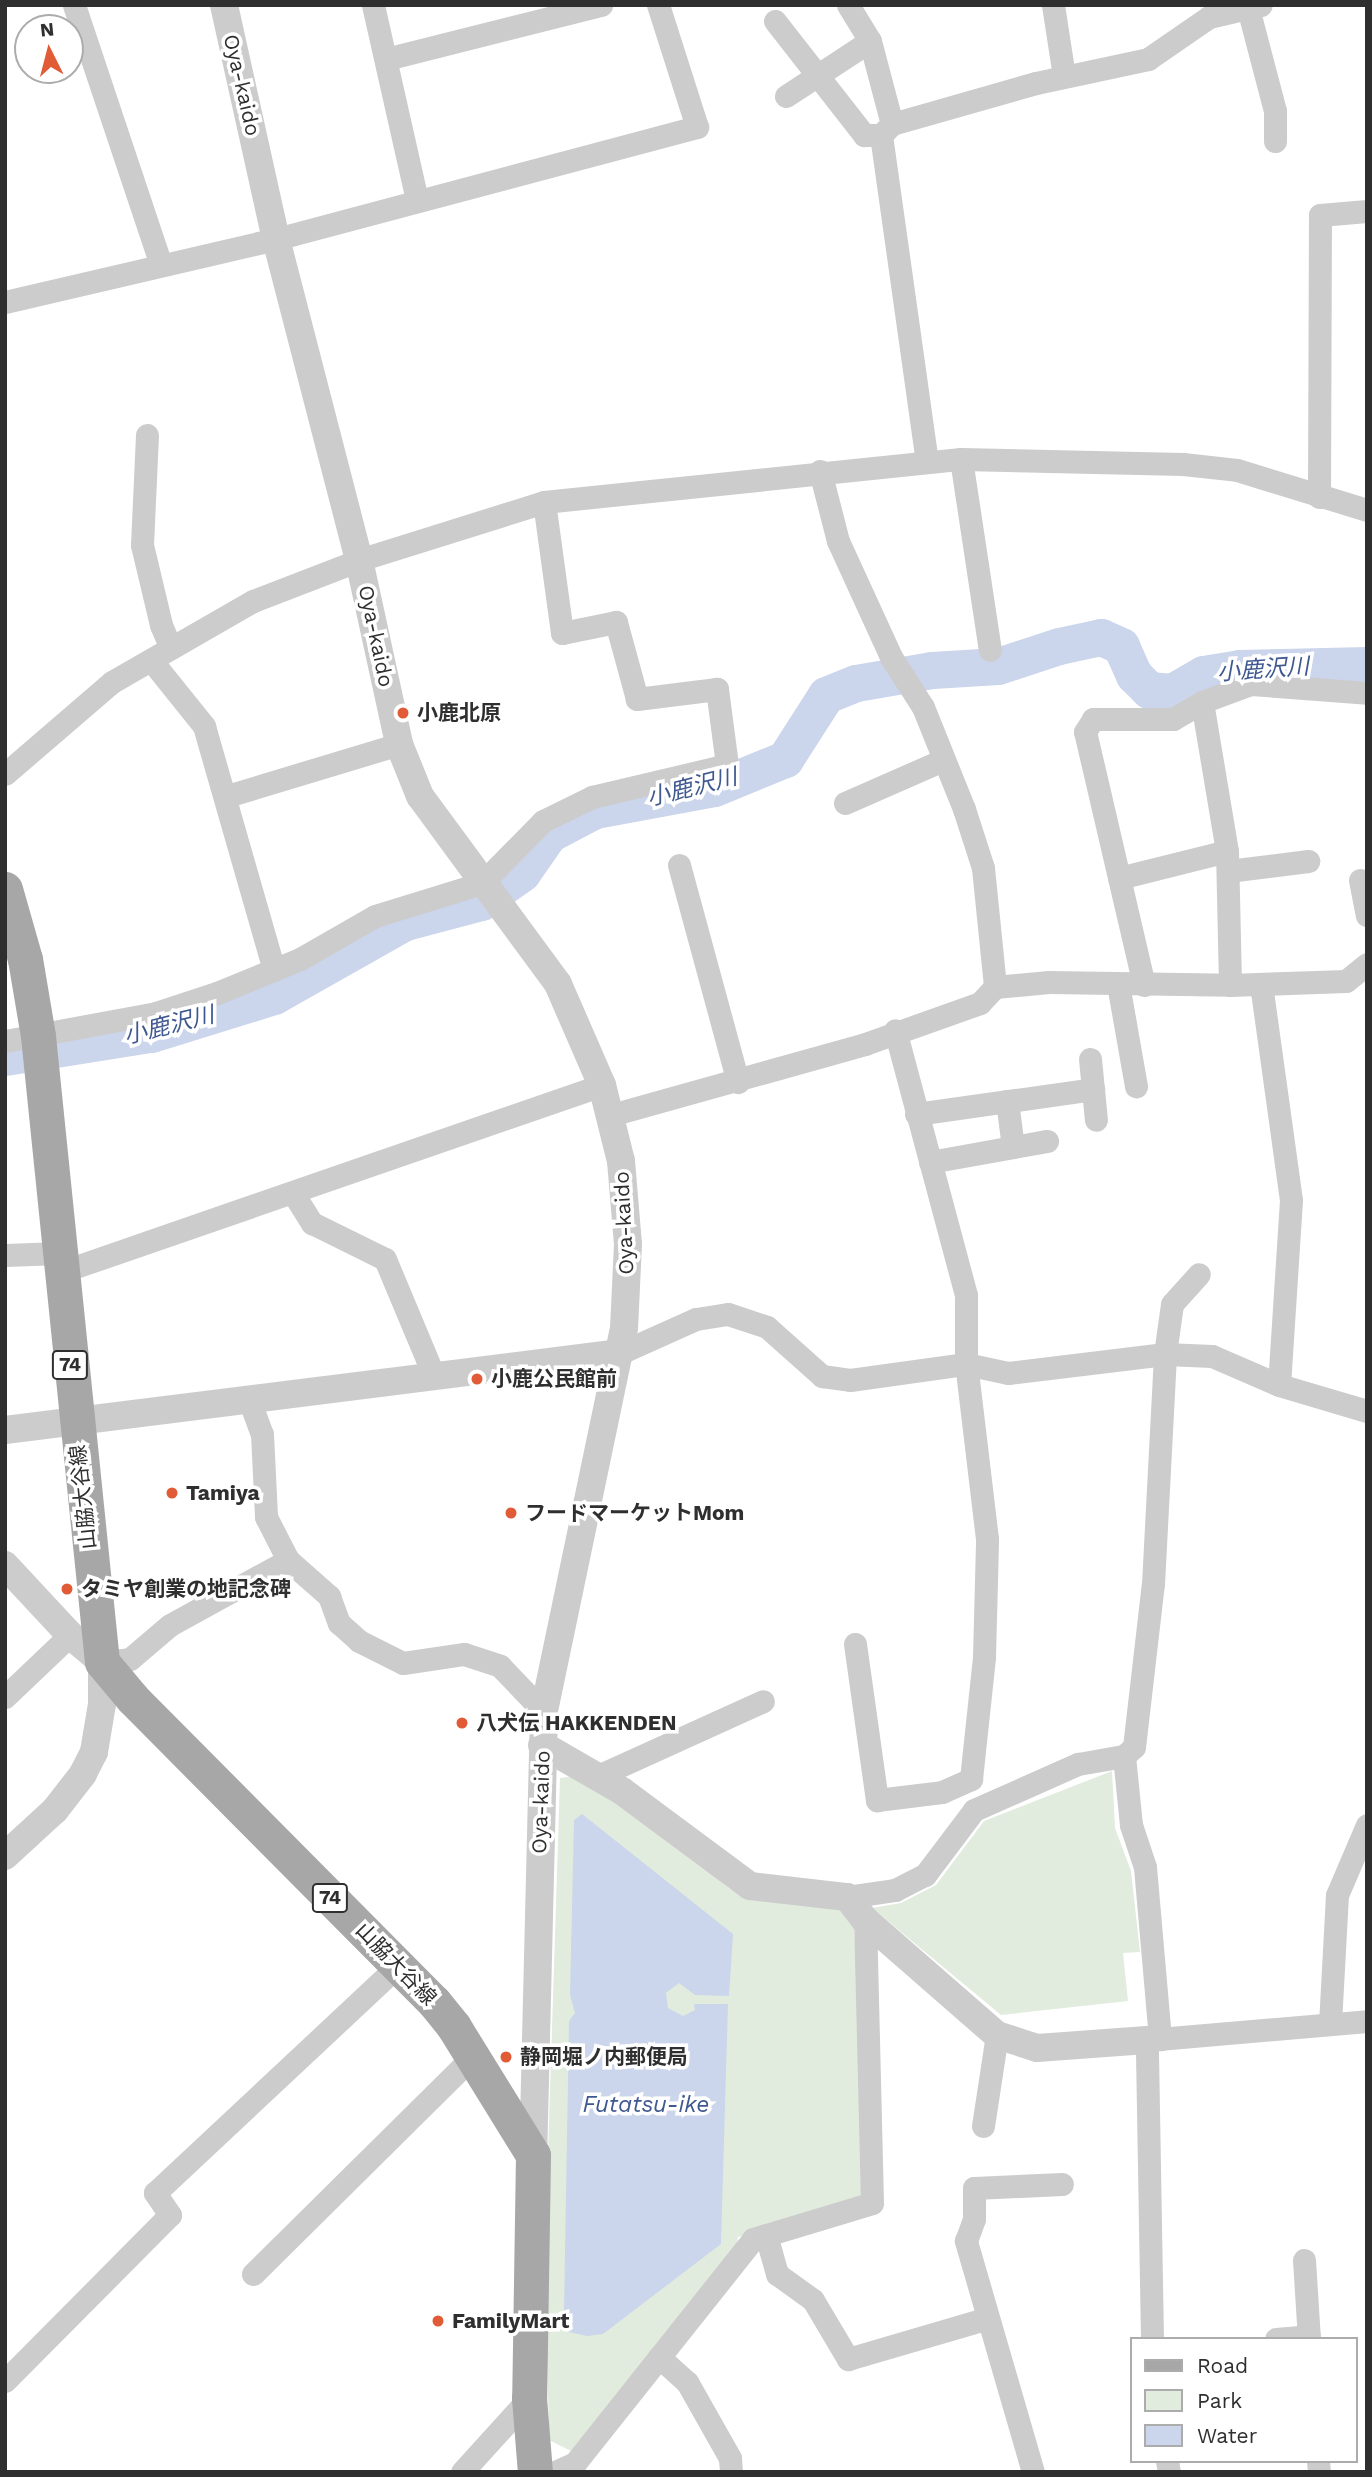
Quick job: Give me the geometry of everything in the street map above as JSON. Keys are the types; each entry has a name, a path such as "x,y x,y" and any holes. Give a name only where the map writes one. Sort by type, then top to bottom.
{"main road":[{"name":"山脇大谷線","path":"5,889 25,959 30,1046 60,1263 102,1661 133,1699 434,2002 473,2056 533,2155"},
{"name":"Oya-kaido","path":"533,2155 529,2398 535,2472"}],"street":[{"path":"74,5 161,265"},
{"name":"Oya-kaido","path":"224,5 276,239 359,560 399,744 420,796 558,984 602,1085 611,1115 627,1207 627,1281 620,1353 544,1712 533,2155"},
{"path":"373,5 417,201"},
{"path":"386,59 524,14 601,5"},
{"path":"6,300 276,239 697,127 658,5"},
{"path":"848,5 870,41 886,129 927,461"},
{"path":"1053,5 1064,76"},
{"path":"775,21 864,135 1064,76 1148,60 1209,17 1254,7 1275,111 1275,141"},
{"path":"786,96 870,41"},
{"path":"1319,496 1320,215 1367,211"},
{"path":"147,435 142,545 161,625 171,648"},
{"path":"961,459 990,650"},
{"path":"5,774 112,682 253,601 359,560 544,502 820,471 961,459 1183,464 1237,470 1367,510"},
{"path":"820,471 838,541 891,657 923,707 983,868 995,987"},
{"path":"30,1046 156,1013 274,970 375,916 482,883 543,821 592,797 677,780 727,765 717,689 637,699 616,622 562,633 544,502"},
{"path":"151,660 204,726 227,796 274,970"},
{"path":"1144,985 1085,732 1093,719 1173,719 1202,702 1251,684 1367,693"},
{"path":"1202,702 1228,861 1230,985"},
{"path":"227,796 399,744"},
{"path":"845,803 943,760"},
{"path":"1119,878 1228,861 1308,861"},
{"path":"679,865 738,1082"},
{"path":"1360,880 1367,915"},
{"path":"611,1115 738,1082 865,1044 895,1030 980,1003 995,987 1049,982 1230,985 1346,981 1367,964"},
{"path":"1118,984 1136,1086"},
{"path":"1261,984 1290,1200 1279,1385"},
{"path":"895,1030 966,1294 966,1364 986,1539 984,1657 971,1779 974,1810"},
{"path":"1090,1059 1096,1121"},
{"path":"5,1255 60,1263 293,1193 602,1085"},
{"path":"916,1114 1093,1089"},
{"path":"1007,1101 1013,1147"},
{"path":"930,1162 1047,1140"},
{"path":"293,1193 312,1223 385,1259 433,1376"},
{"path":"542,1745 598,1776 750,1886 847,1897 895,1890 925,1875 974,1810 1078,1764 1124,1756 1134,1747 1153,1584 1165,1354 1172,1304 1199,1274"},
{"path":"5,1430 620,1353 696,1319 728,1314 767,1327 822,1376 850,1380 966,1364 1008,1373 1165,1354 1212,1356 1279,1385 1367,1411"},
{"path":"249,1399 262,1434 266,1517 288,1560 329,1596 339,1623 359,1642 402,1663 464,1654 500,1666 544,1712"},
{"path":"5,1565 70,1635 102,1661 130,1659 170,1625 288,1560"},
{"path":"5,1697 70,1635"},
{"path":"855,1644 877,1800 942,1791 971,1779"},
{"path":"5,1856 70,1794 94,1752 102,1704 102,1661"},
{"path":"598,1776 763,1701"},
{"path":"1124,1756 1131,1825 1145,1867 1154,2039 1152,2337"},
{"path":"1330,2024 1337,1895 1367,1825"},
{"path":"847,1897 865,1920 997,2035 1037,2048 1367,2021"},
{"path":"555,2472 575,2463 753,2239 872,2203 865,1920"},
{"path":"5,2381 170,2215 155,2193 398,1966"},
{"path":"983,2126 997,2035"},
{"path":"253,2274 473,2056"},
{"path":"1033,2472 985,2319 966,2241 974,2219 974,2188 1062,2185"},
{"path":"766,2235 777,2274 813,2300 848,2359 985,2319"},
{"path":"1304,2260 1309,2337"},
{"path":"659,2357 687,2382 730,2458 731,2472"},
{"path":"462,2472 529,2398"}],"green space":[{"path":"1112,1771 1115,1828 1131,1871 1140,1952 1123,1953 1128,2001 1001,2015 872,1908 901,1903 936,1885 984,1821"},
{"path":"575,1776 675,1842 730,1889 752,1897 827,1904 853,1914 871,2194 832,2213 738,2237 736,2250 571,2451 549,2440 545,2248 560,1778"}],"water":[{"name":"Futatsu-ike","path":"582,1814 733,1934 729,1996 695,1995 679,1983 666,1993 668,2008 683,2016 695,2010 694,2004 728,2004 721,2244 603,2334 587,2336 569,2332 564,2312 569,2021 575,2013 570,1995 574,1820"}],"waterway":[{"name":"小鹿沢川","path":"5,1057 151,1034 274,996 405,922 481,902 522,873 549,834 595,810 714,788 785,759 826,695 856,683 932,670 998,666 1059,646 1101,637 1121,646 1134,675 1149,690 1172,692 1203,674 1239,668 1367,665"}],"place":[{"name":"小鹿北原","path":"403,713"},
{"name":"小鹿公民館前","path":"477,1379"},
{"name":"Tamiya","path":"172,1493"},
{"name":"フードマーケットMom","path":"511,1513"},
{"name":"タミヤ創業の地記念碑","path":"67,1589"},
{"name":"八犬伝 HAKKENDEN","path":"462,1723"},
{"name":"静岡堀ノ内郵便局","path":"506,2057"},
{"name":"FamilyMart","path":"438,2321"}]}
